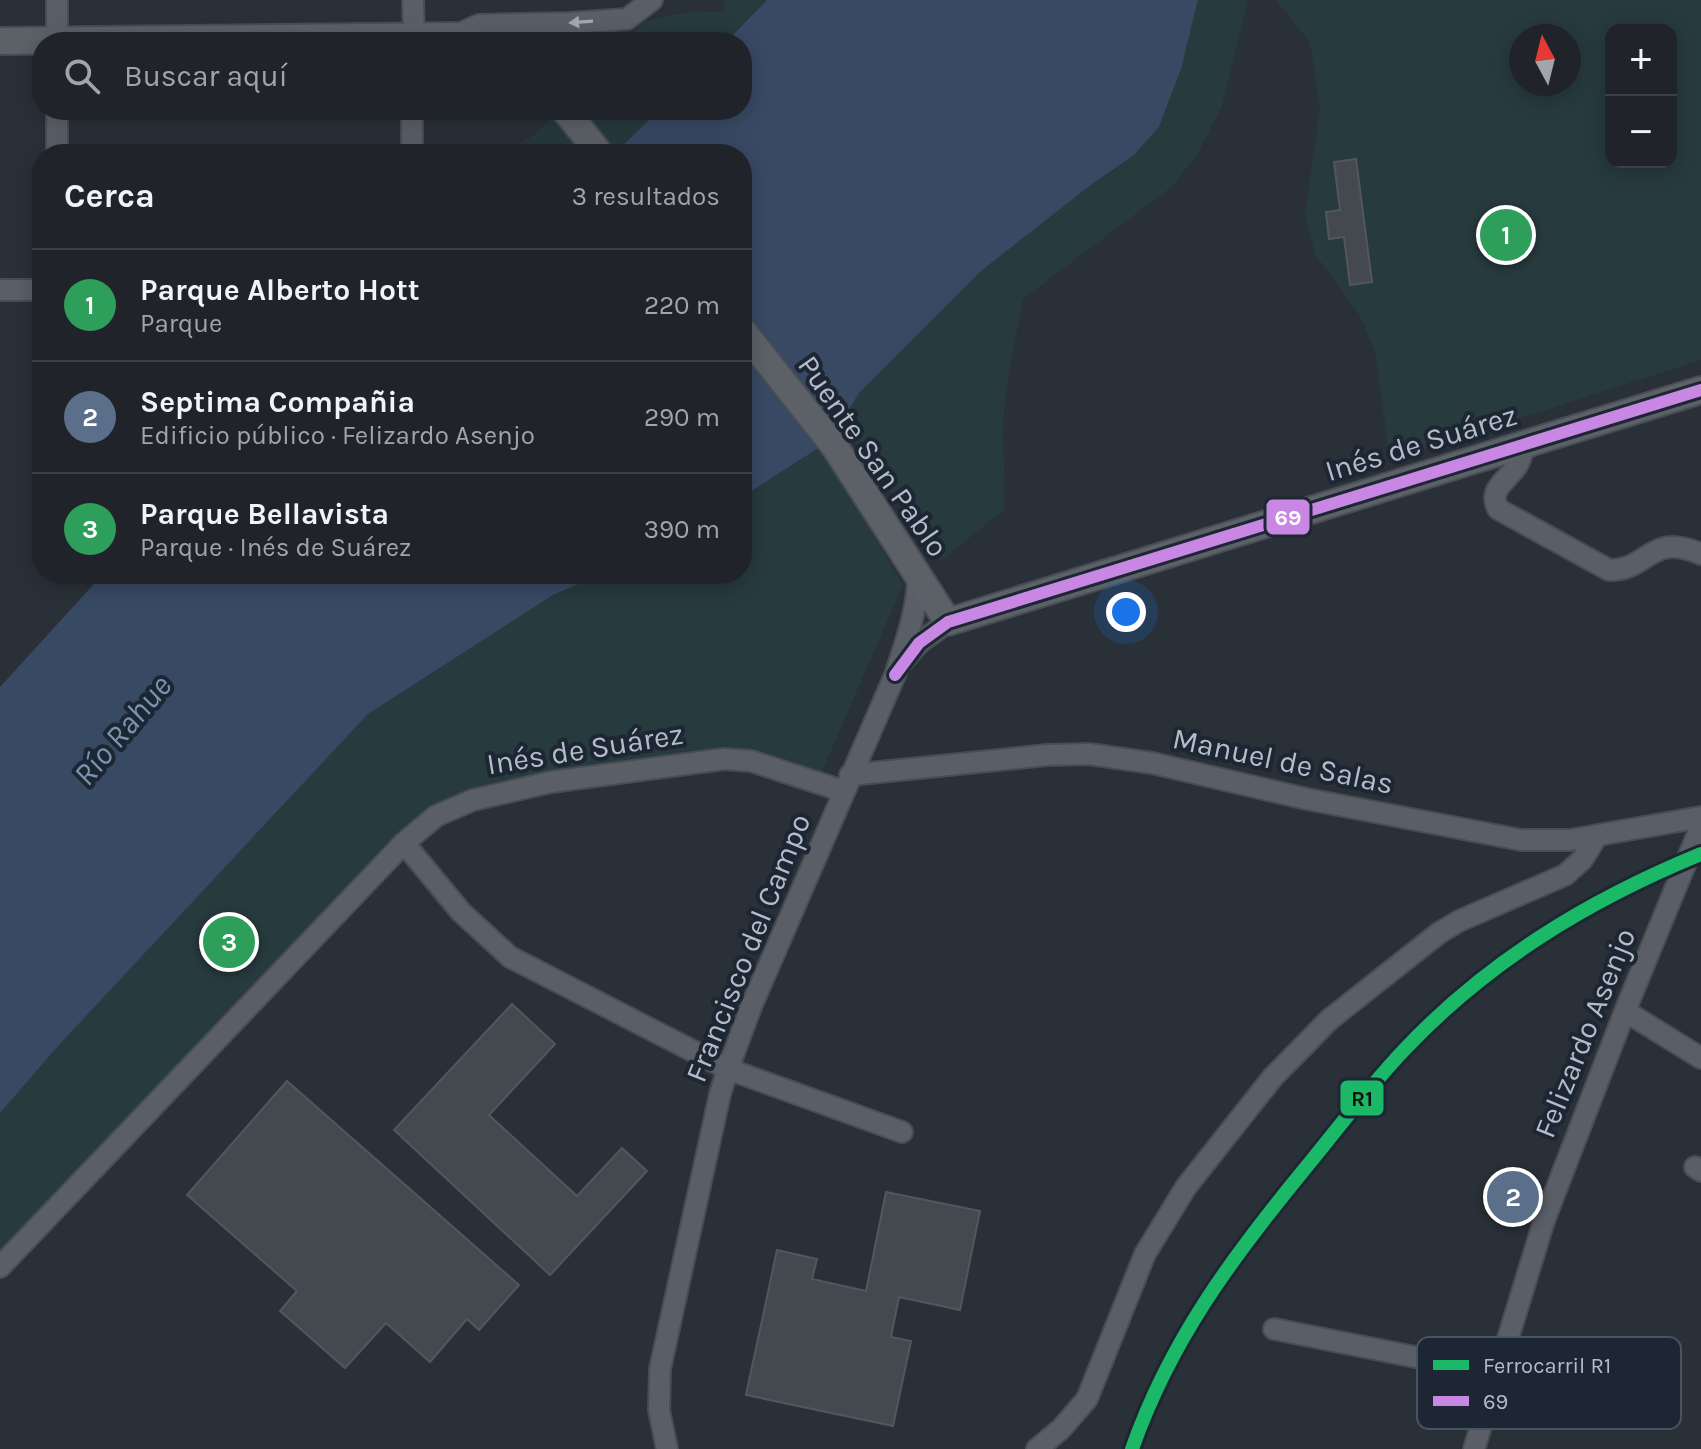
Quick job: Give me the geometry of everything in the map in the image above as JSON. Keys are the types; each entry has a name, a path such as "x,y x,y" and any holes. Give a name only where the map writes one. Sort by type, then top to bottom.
{"main road":[{"path":"0,41 32,41"},
{"path":"573,120 592,144"},
{"name":"Puente San Pablo","path":"752,343 835,447 948,622"},
{"name":"Inés de Suárez","path":"948,622 1701,390"},
{"name":"Inés de Suárez","path":"1665,401 1701,397"}],"street":[{"path":"57,0 57,32"},
{"path":"413,0 414,32"},
{"path":"471,32 479,25 627,19 652,0"},
{"path":"57,120 57,144"},
{"path":"412,120 412,144"},
{"path":"0,290 32,290"},
{"path":"1525,444 1520,461 1496,490 1494,499 1498,509 1609,570 1622,569 1665,546 1682,547 1701,554"},
{"name":"Francisco del Campo","path":"667,1449 659,1410 660,1369 720,1094 847,783 895,675 913,623 918,574"},
{"name":"Inés de Suárez","path":"895,675 919,643 948,622"},
{"name":"Manuel de Salas","path":"847,783 1047,755 1089,754 1152,763 1307,799 1507,838 1554,842 1701,817"},
{"name":"Inés de Suárez","path":"0,1267 404,843 436,816 473,800 551,782 724,759 751,761 847,783"},
{"name":"Felizardo Asenjo","path":"1507,1337 1548,1209 1701,826"},
{"path":"1037,1449 1061,1429 1087,1399 1145,1254 1186,1187 1273,1077 1329,1020 1439,933 1467,917 1565,875 1582,860 1597,836"},
{"path":"404,843 461,912 510,957 728,1069 902,1132"},
{"path":"1625,1011 1701,1058"},
{"path":"1274,1329 1417,1357"},
{"name":"Felizardo Asenjo","path":"1474,1449 1480,1429"}],"green space":[{"path":"723,0 767,0 736,32 635,32 645,21 695,11 725,12"},
{"path":"1198,0 1248,0 1222,106 1199,151 1174,185 1023,299 1005,401 1004,510 941,561 841,423 859,393 981,271 1134,155 1159,127 1181,69"},
{"path":"1276,0 1701,0 1701,360 1390,460 1375,353 1360,316 1315,254 1305,216 1320,109 1310,43"},
{"path":"549,120 649,120 624,144 518,144 535,135"},
{"path":"817,449 835,469 903,585 819,778 746,752 434,814 0,1260 0,1113 59,1045 368,714 553,595 579,584 752,584 752,491"}],"water":[{"path":"767,0 1198,0 1181,69 1159,127 1134,155 981,271 859,393 841,423 817,449 752,491 752,144 624,144 649,120 752,120 752,32 736,32"},
{"name":"Río Rahue","path":"94,584 579,584 553,595 368,714 59,1045 0,1113 0,687"}],"building":[{"path":"1356,159 1372,282 1350,285 1344,237 1329,239 1326,212 1340,210 1334,162"},
{"path":"512,1004 555,1044 489,1115 577,1196 622,1148 647,1171 550,1275 394,1130"},
{"path":"287,1081 519,1285 479,1330 467,1319 430,1362 386,1323 345,1368 280,1311 297,1291 187,1195"},
{"path":"886,1192 980,1211 960,1310 899,1297 891,1337 911,1341 893,1426 746,1395 777,1250 817,1259 812,1279 866,1291"}],"rail line":[{"name":"R1","path":"1132,1449 1165,1372 1227,1269 1365,1094 1404,1050 1470,988 1542,936 1619,892 1701,854"}],"transit line":[{"name":"69","path":"895,675 919,643 948,622 1701,390"}],"place":[{"name":"Parque Alberto Hott","path":"1506,235"},
{"name":"Parque Bellavista","path":"229,942"},
{"name":"Septima Compañia","path":"1513,1197"}]}
